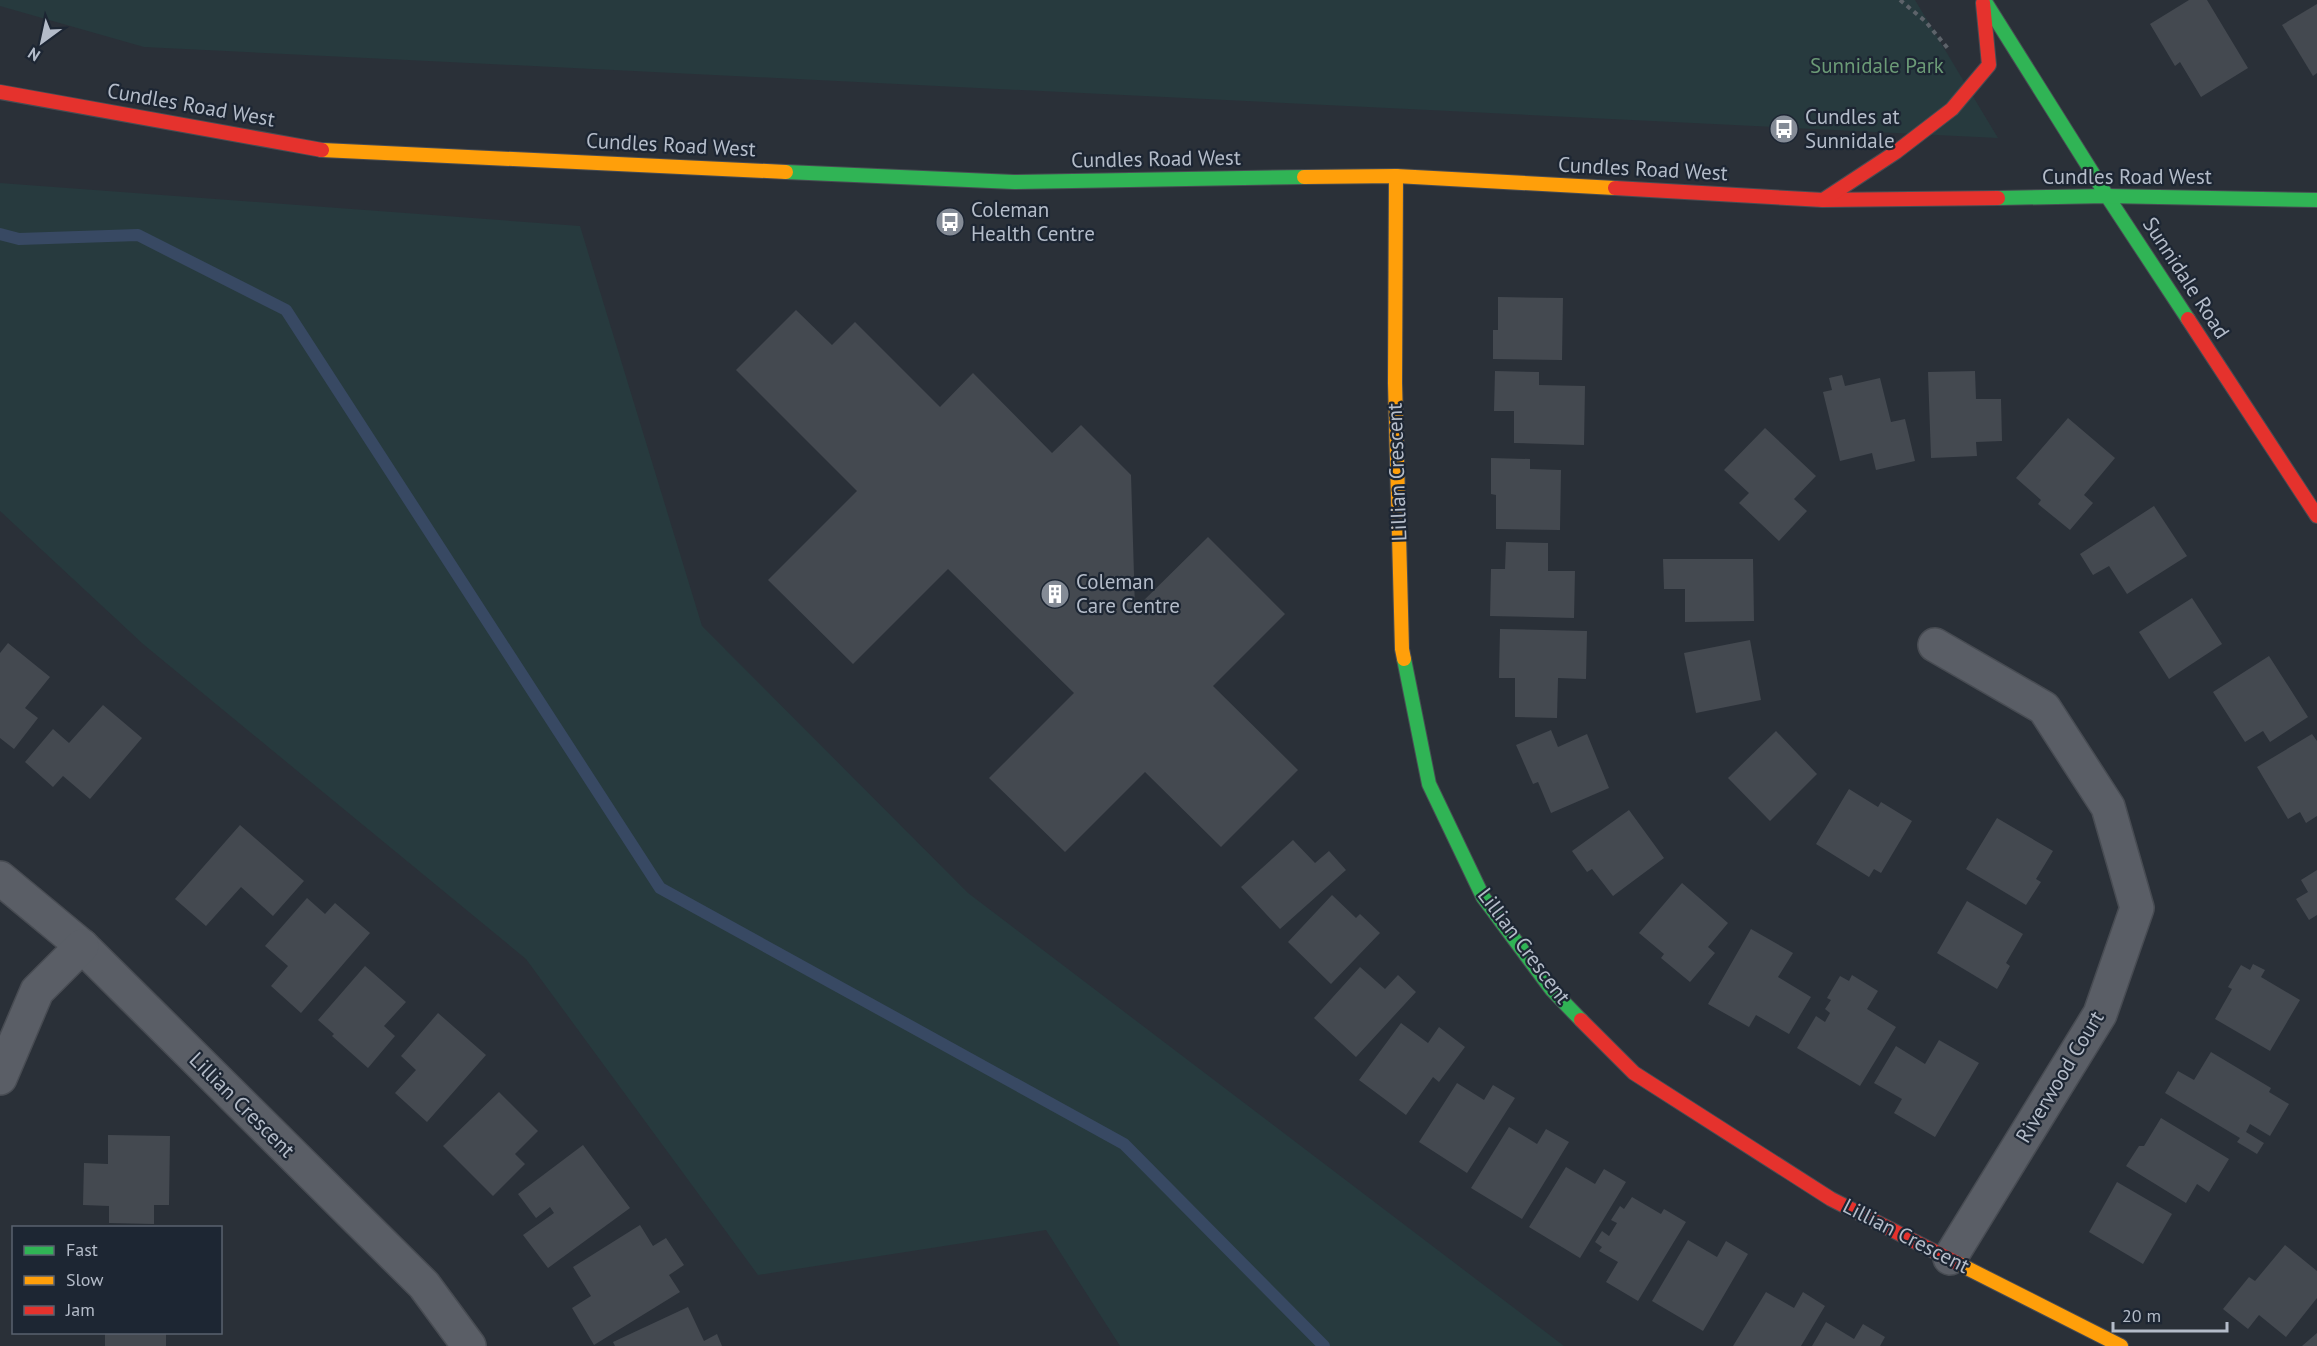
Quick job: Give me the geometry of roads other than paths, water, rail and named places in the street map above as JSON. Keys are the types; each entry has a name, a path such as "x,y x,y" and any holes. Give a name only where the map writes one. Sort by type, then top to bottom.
{"main road":[{"name":"Sunnidale Road","path":"1984,0 2107,196 2317,516"},
{"path":"1823,200 1896,152 1952,109 1989,65 1984,0"},
{"name":"Cundles Road West","path":"0,92 329,151 1014,182 1396,176 1823,200 2107,196 2317,200"},
{"name":"Lillian Crescent","path":"1396,176 1395,383 1402,649 1429,784 1484,897 1552,990 1634,1073 1831,1199 2121,1346"}],"street":[{"name":"Riverwood Court","path":"1935,645 2044,708 2108,807 2137,908 2100,1014 1950,1258"},
{"name":"Lillian Crescent","path":"0,878 81,946 424,1285 469,1346"},
{"path":"0,1078 37,991 81,946"}],"waterway":[{"path":"0,234 19,239 138,235 286,310 660,888 1124,1144 1324,1346"}],"place":[{"name":"Cundles at Sunnidale","path":"1784,129"},
{"name":"Coleman Health Centre","path":"950,222"},
{"name":"Coleman Care Centre","path":"1055,594"}],"park label":[{"name":"Sunnidale Park","path":"1877,66"}]}
